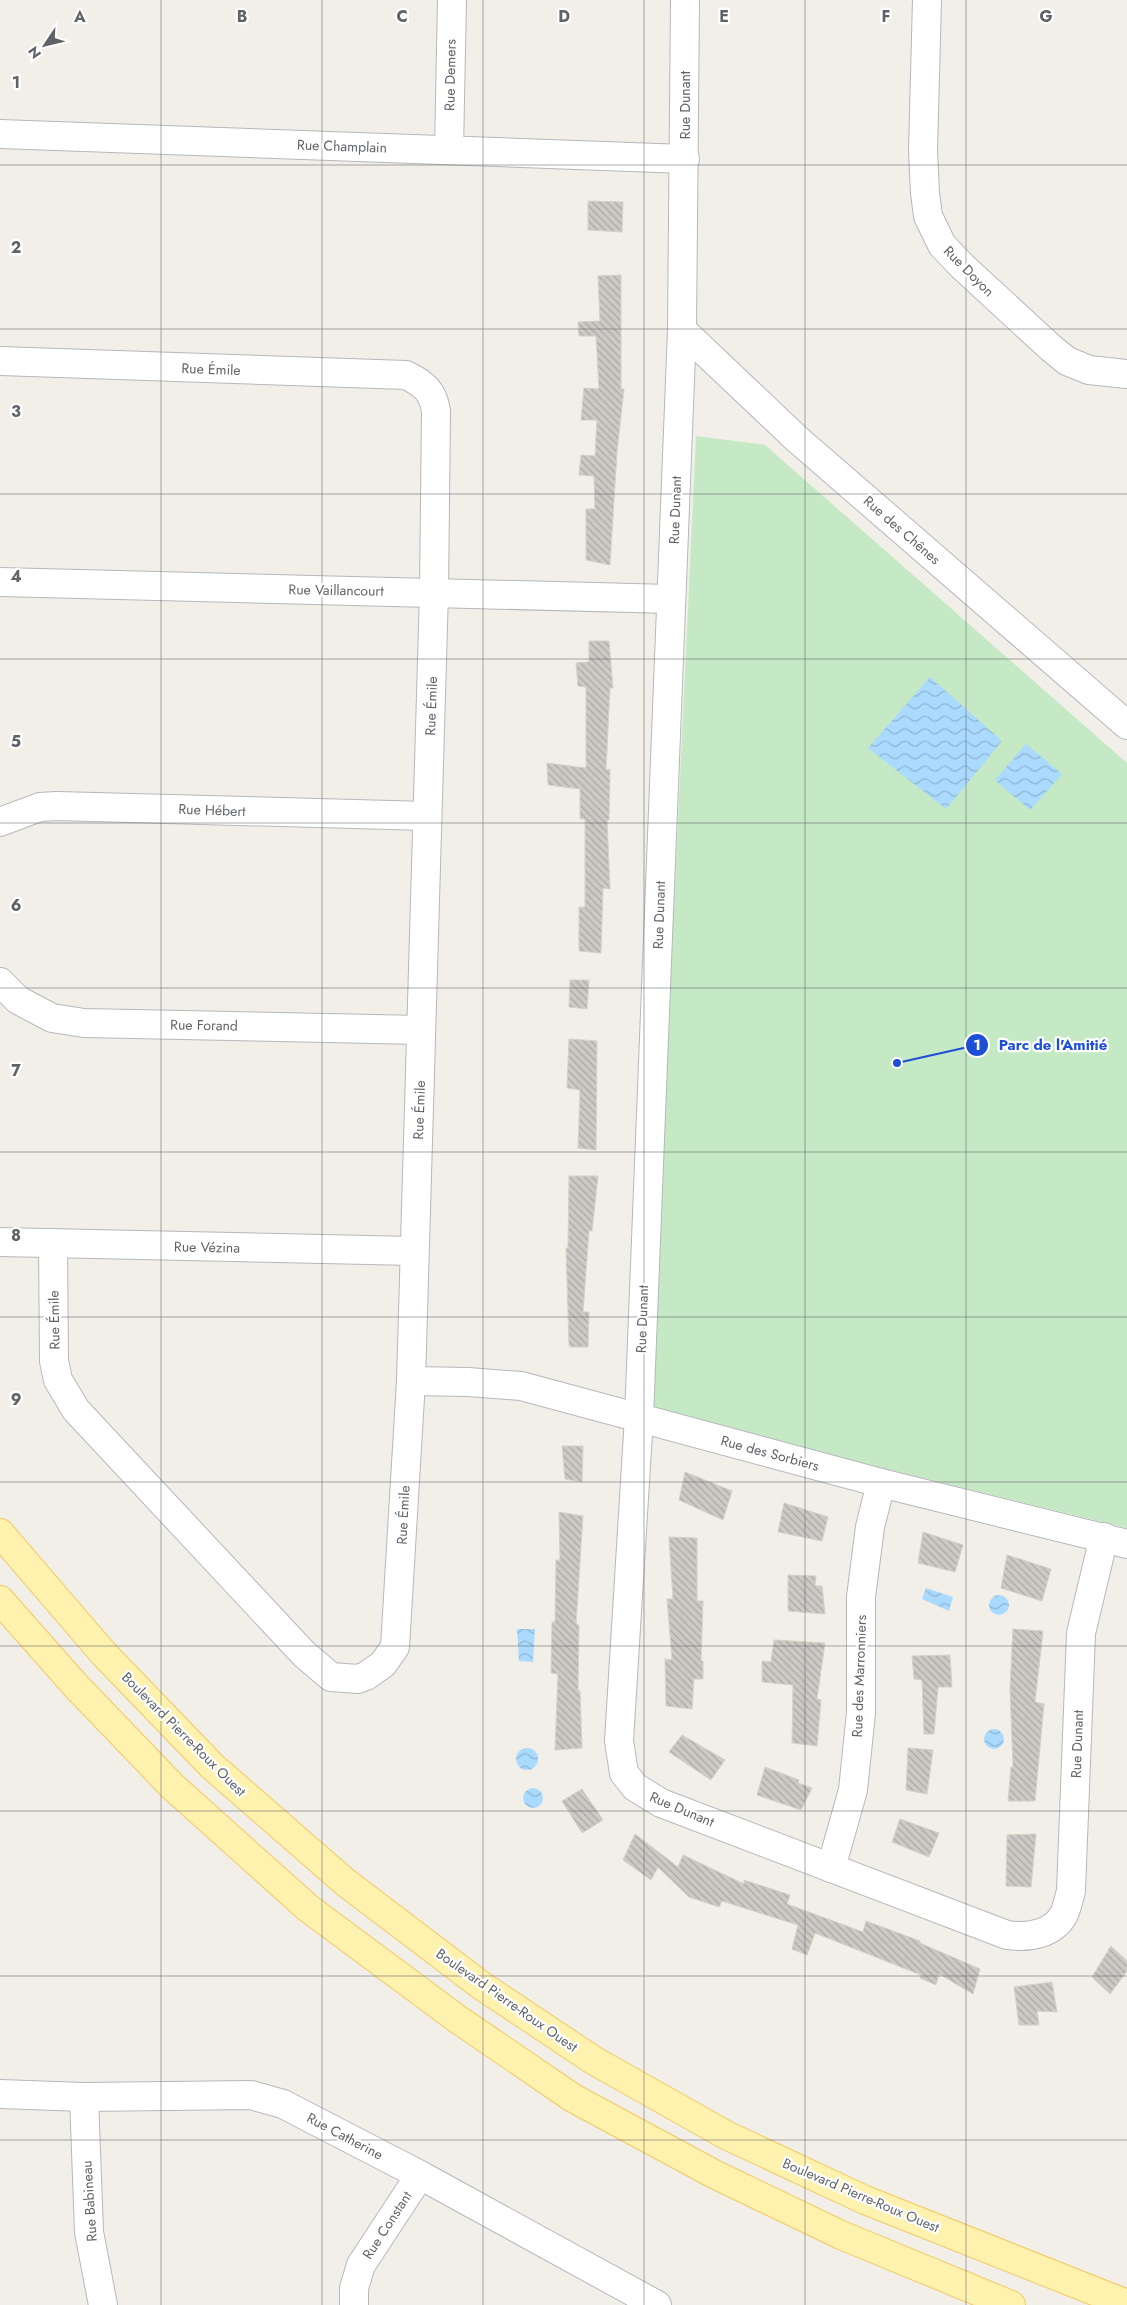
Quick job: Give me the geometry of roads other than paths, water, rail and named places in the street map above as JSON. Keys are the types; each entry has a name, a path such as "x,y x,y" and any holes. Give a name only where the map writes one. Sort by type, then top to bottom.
{"main road":[{"name":"Boulevard Pierre-Roux Ouest","path":"0,1532 104,1654 212,1766 345,1882 482,1986 593,2060 726,2136 865,2200 1127,2304"},
{"path":"0,1600 76,1686 172,1786 308,1908 456,2018 573,2098 714,2174 842,2235 1011,2305"}],"street":[{"name":"Rue Demers","path":"449,150 452,0"},
{"name":"Rue Dunant","path":"685,0 682,330 638,1417 619,1741 624,1773 635,1786 661,1803 831,1868 1007,1935 1023,1938 1044,1933 1064,1915 1071,1891 1081,1632 1115,1540"},
{"name":"Rue Doyon","path":"927,0 925,193 928,216 942,245 1051,348 1068,360 1089,370 1127,374"},
{"name":"Rue Champlain","path":"0,134 685,159"},
{"name":"Rue des Chênes","path":"682,330 797,438 1125,718"},
{"name":"Rue Émile","path":"0,361 406,375 424,384 434,398 436,410 434,592 411,1381 395,1647 382,1664 366,1676 347,1680 331,1677 304,1654 76,1410 64,1393 58,1380 53,1344 53,1243"},
{"name":"Rue Vaillancourt","path":"0,582 671,599"},
{"name":"Rue Hébert","path":"0,822 40,807 57,806 427,816"},
{"name":"Rue Forand","path":"0,982 18,1000 52,1018 84,1022 421,1030"},
{"name":"Rue Vézina","path":"0,1242 414,1251"},
{"name":"Rue des Sorbiers","path":"411,1381 468,1382 522,1386 881,1483 1115,1540"},
{"name":"Rue des Marronniers","path":"831,1868 853,1790 860,1713 861,1597 870,1526 881,1483"},
{"name":"Rue Catherine","path":"0,2094 84,2097 251,2095 283,2104 420,2175 657,2305"},
{"name":"Rue Babineau","path":"84,2097 89,2232 103,2305"},
{"name":"Rue Constant","path":"354,2305 354,2288 361,2265 420,2175"}],"water":[{"path":"930,677 1002,741 946,809 868,748"},
{"path":"1026,744 1062,774 1030,810 995,780"},
{"path":"926,1588 953,1597 949,1611 922,1599"},
{"path":"999,1595 1006,1598 1009,1605 1006,1612 999,1615 992,1612 989,1605 992,1598"},
{"path":"517,1629 535,1629 533,1662 519,1661"},
{"path":"994,1729 1001,1732 1004,1739 1001,1746 994,1749 987,1746 984,1739 987,1732"},
{"path":"523,1748 531,1748 538,1755 538,1763 531,1770 523,1770 516,1763 516,1755"},
{"path":"529,1788 537,1788 543,1794 543,1802 537,1808 529,1808 523,1802 523,1794"}],"place":[{"name":"Parc de l'Amitié","path":"897,1063"}]}
